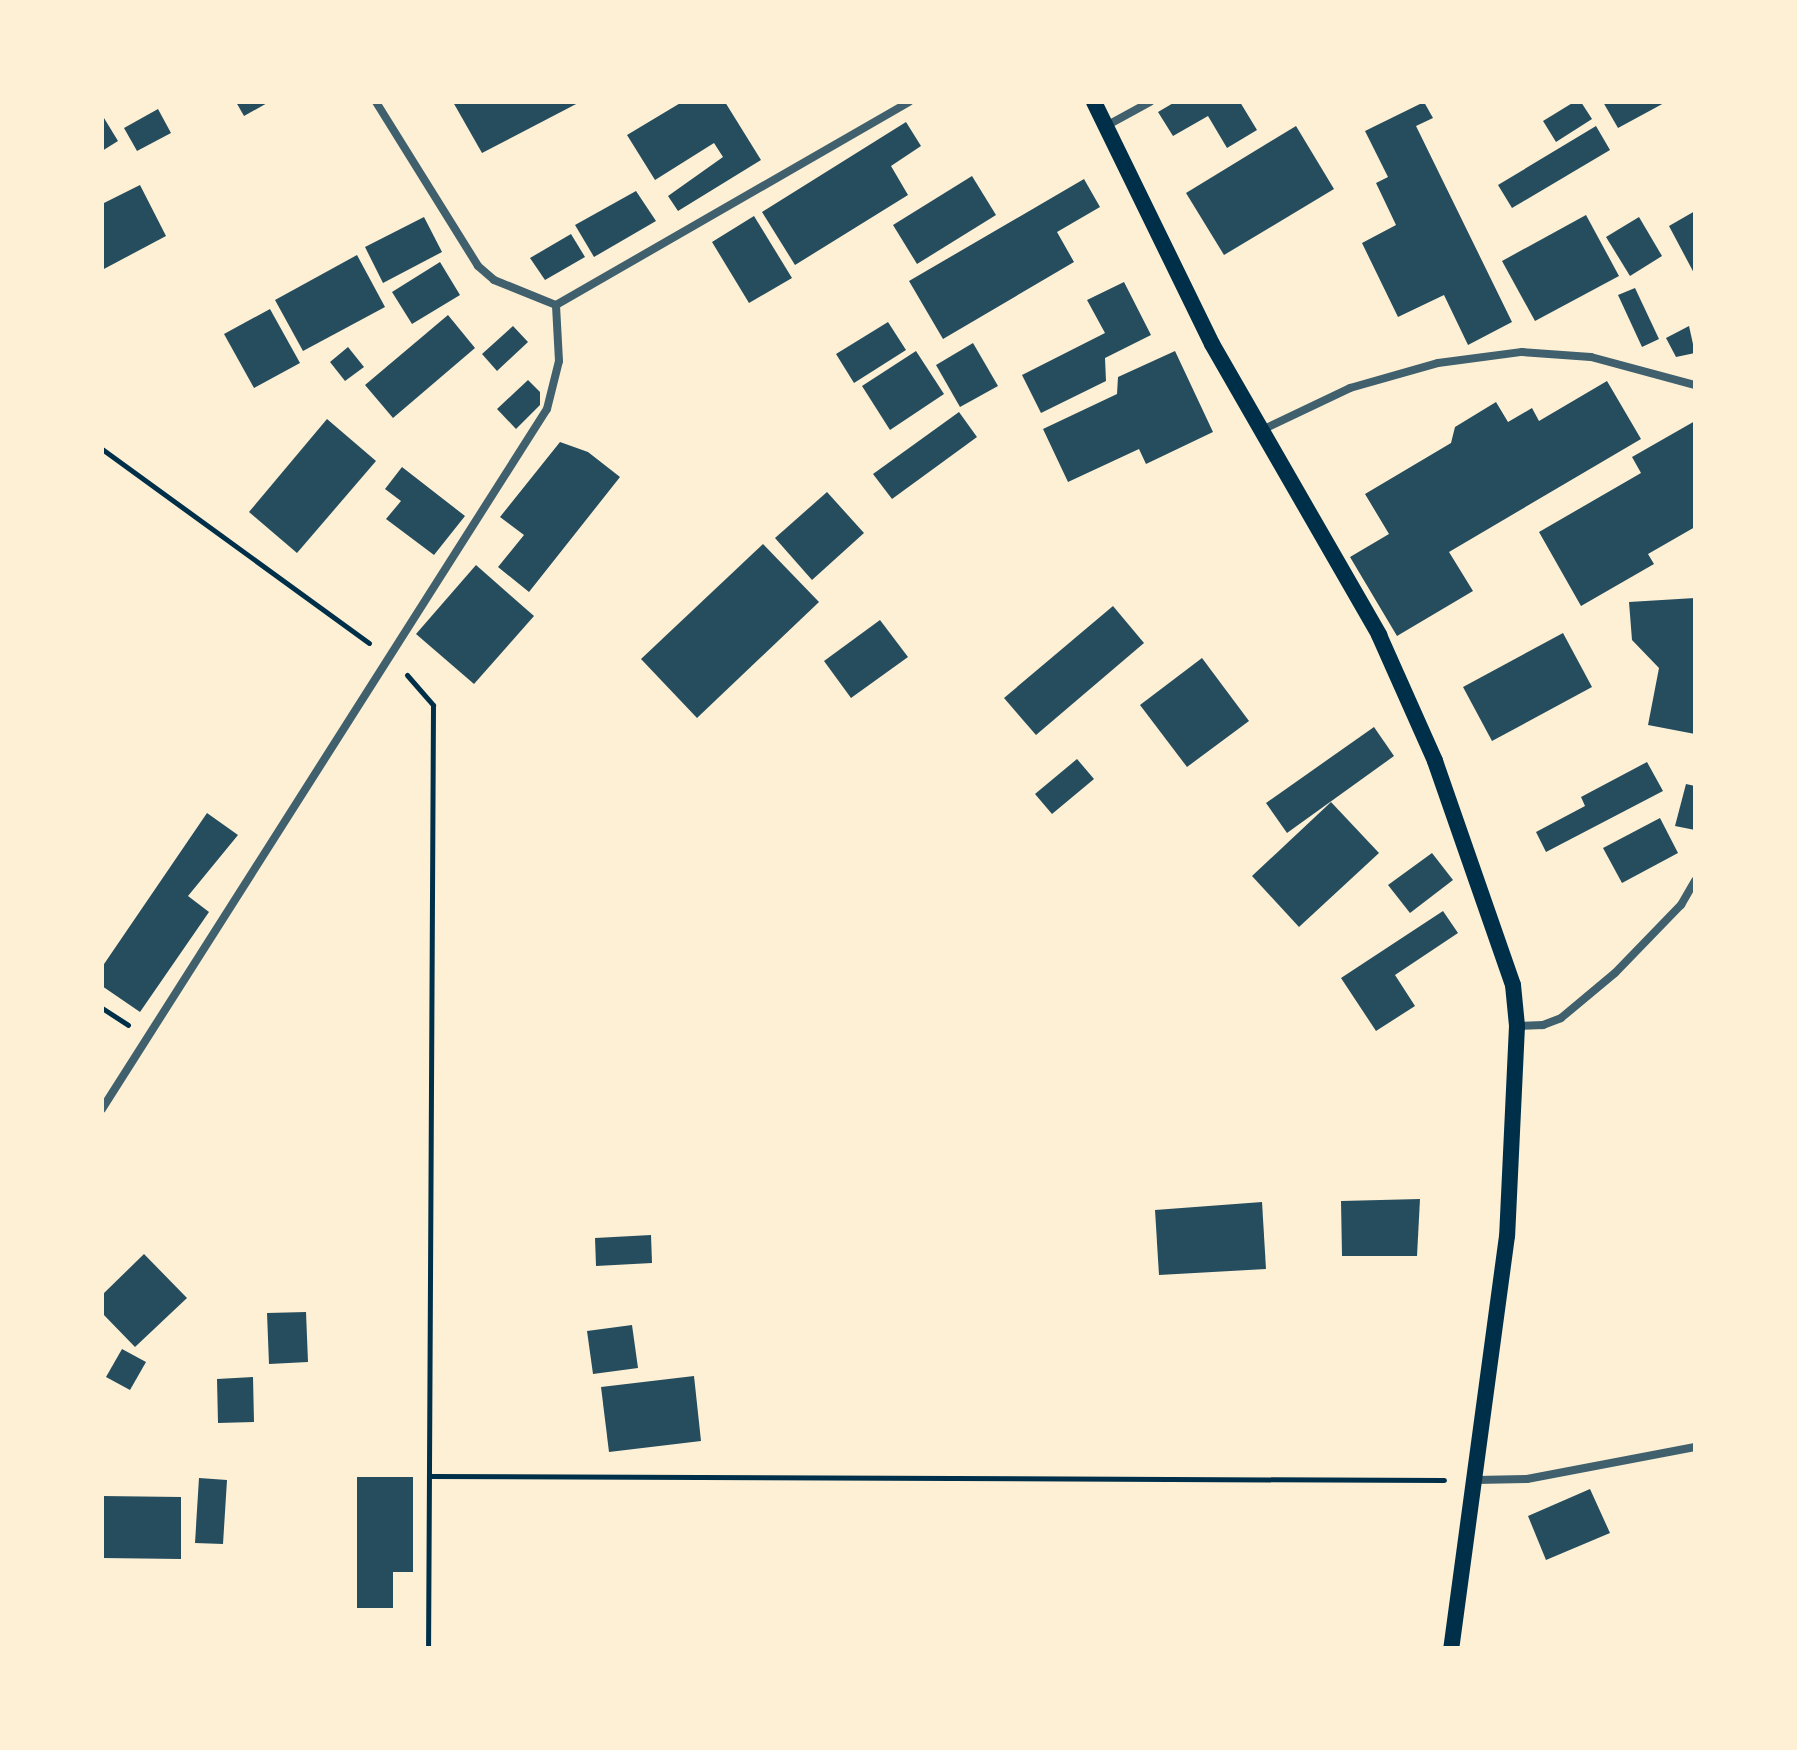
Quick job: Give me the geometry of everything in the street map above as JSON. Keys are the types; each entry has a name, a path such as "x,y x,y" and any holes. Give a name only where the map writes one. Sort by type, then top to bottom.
{"main road":[{"path":"1094,102 1212,344 1379,635 1435,761 1503,955 1517,1026 1507,1236 1451,1648"}],"street":[{"path":"376,102 478,266 494,280 556,305"},
{"path":"556,305 909,102"},
{"path":"1106,126 1150,102"},
{"path":"102,1109 391,659 547,409 559,361 556,305"},
{"path":"1261,430 1350,388 1438,363 1522,352 1591,357 1695,385"},
{"path":"1517,1026 1543,1025 1561,1018 1615,973 1681,905 1695,881"},
{"path":"1476,1480 1527,1479 1695,1447"}],"path":[{"path":"102,449 391,659 433,705 428,1648"},
{"path":"429,1476 1476,1480"}],"building":[{"path":"236,102 269,102 244,116"},
{"path":"453,102 580,102 482,153"},
{"path":"682,102 725,102 761,160 678,211 668,196 723,157 714,143 655,180 627,135"},
{"path":"1175,102 1240,102 1257,130 1227,148 1208,116 1173,136 1158,112"},
{"path":"1424,102 1433,118 1416,126 1512,322 1468,345 1444,295 1398,317 1362,243 1396,225 1376,183 1388,177 1365,131"},
{"path":"1574,102 1581,102 1592,119 1556,142 1543,121"},
{"path":"1603,102 1666,102 1618,128"},
{"path":"158,109 171,133 137,151 124,128"},
{"path":"104,118 118,141 102,151 102,120"},
{"path":"906,122 921,146 891,166 908,195 795,265 762,212"},
{"path":"1296,126 1334,189 1224,255 1186,193"},
{"path":"1596,126 1610,150 1512,208 1498,185"},
{"path":"972,176 996,215 917,264 893,225"},
{"path":"1084,179 1100,207 1057,232 1074,262 943,339 909,281"},
{"path":"140,185 166,236 102,270 102,204"},
{"path":"636,191 656,221 594,257 575,225"},
{"path":"1695,211 1695,275 1669,226"},
{"path":"1586,215 1619,276 1535,321 1502,261"},
{"path":"754,216 792,278 749,303 712,242"},
{"path":"424,217 442,252 383,283 365,247"},
{"path":"1639,217 1662,256 1630,276 1606,237"},
{"path":"571,234 585,257 545,280 530,258"},
{"path":"357,255 385,307 303,351 275,300"},
{"path":"440,262 460,295 412,324 392,292"},
{"path":"1124,282 1151,335 1105,358 1106,381 1041,413 1022,375 1105,333 1087,300"},
{"path":"1635,288 1659,339 1642,347 1618,295"},
{"path":"270,309 300,363 254,388 224,334"},
{"path":"448,315 475,348 393,418 365,385"},
{"path":"888,322 906,350 854,383 836,354"},
{"path":"513,326 528,342 497,371 482,354"},
{"path":"1689,326 1695,353 1676,357 1666,338"},
{"path":"973,343 998,386 960,407 936,365"},
{"path":"348,347 364,367 345,381 330,362"},
{"path":"916,351 944,394 890,430 862,386"},
{"path":"1175,351 1213,432 1146,464 1139,449 1068,482 1043,429 1117,394 1118,377"},
{"path":"528,380 540,392 540,405 516,429 497,409"},
{"path":"1607,381 1641,439 1449,552 1473,591 1397,636 1350,557 1389,534 1365,494 1451,443 1455,427 1496,402 1508,422 1532,408 1539,421"},
{"path":"959,412 977,437 892,499 873,474"},
{"path":"327,419 376,461 297,553 249,512"},
{"path":"1695,421 1695,527 1648,554 1654,564 1581,606 1539,532 1641,473 1632,457"},
{"path":"560,442 588,452 620,477 529,592 498,567 524,535 500,517"},
{"path":"402,467 465,516 434,555 386,519 401,501 385,489"},
{"path":"827,492 864,533 812,580 775,538"},
{"path":"763,544 819,602 697,718 641,659"},
{"path":"476,565 534,616 474,684 416,634"},
{"path":"1695,598 1695,734 1648,725 1659,668 1632,640 1629,602"},
{"path":"1113,606 1144,643 1036,735 1004,698"},
{"path":"880,620 908,657 851,698 824,661"},
{"path":"1563,633 1592,687 1492,741 1463,687"},
{"path":"1202,658 1249,721 1187,767 1140,705"},
{"path":"1374,727 1394,756 1287,833 1266,803"},
{"path":"1077,759 1094,779 1052,814 1035,794"},
{"path":"1647,762 1663,791 1546,852 1536,832 1585,806 1581,797"},
{"path":"1686,784 1695,786 1695,830 1675,826"},
{"path":"1331,802 1379,853 1299,927 1252,876"},
{"path":"207,813 238,835 188,896 209,912 140,1012 102,986 102,967"},
{"path":"1660,818 1678,853 1622,883 1603,848"},
{"path":"1432,853 1453,880 1410,913 1388,885"},
{"path":"1443,911 1458,933 1395,975 1415,1006 1376,1031 1341,978"},
{"path":"1420,1199 1417,1256 1342,1256 1341,1201"},
{"path":"1262,1202 1266,1269 1159,1275 1155,1210"},
{"path":"651,1235 652,1263 596,1266 595,1238"},
{"path":"144,1254 187,1298 135,1347 102,1313 102,1295"},
{"path":"306,1312 308,1362 269,1364 267,1313"},
{"path":"632,1325 638,1368 593,1374 587,1331"},
{"path":"122,1349 146,1362 130,1390 106,1377"},
{"path":"694,1376 701,1441 609,1452 601,1387"},
{"path":"253,1377 254,1422 218,1423 217,1379"},
{"path":"357,1477 413,1477 413,1572 393,1572 393,1608 357,1608"},
{"path":"199,1478 227,1480 223,1544 195,1543"},
{"path":"1590,1489 1610,1533 1546,1560 1528,1516"},
{"path":"102,1496 181,1497 181,1559 102,1558"}]}
